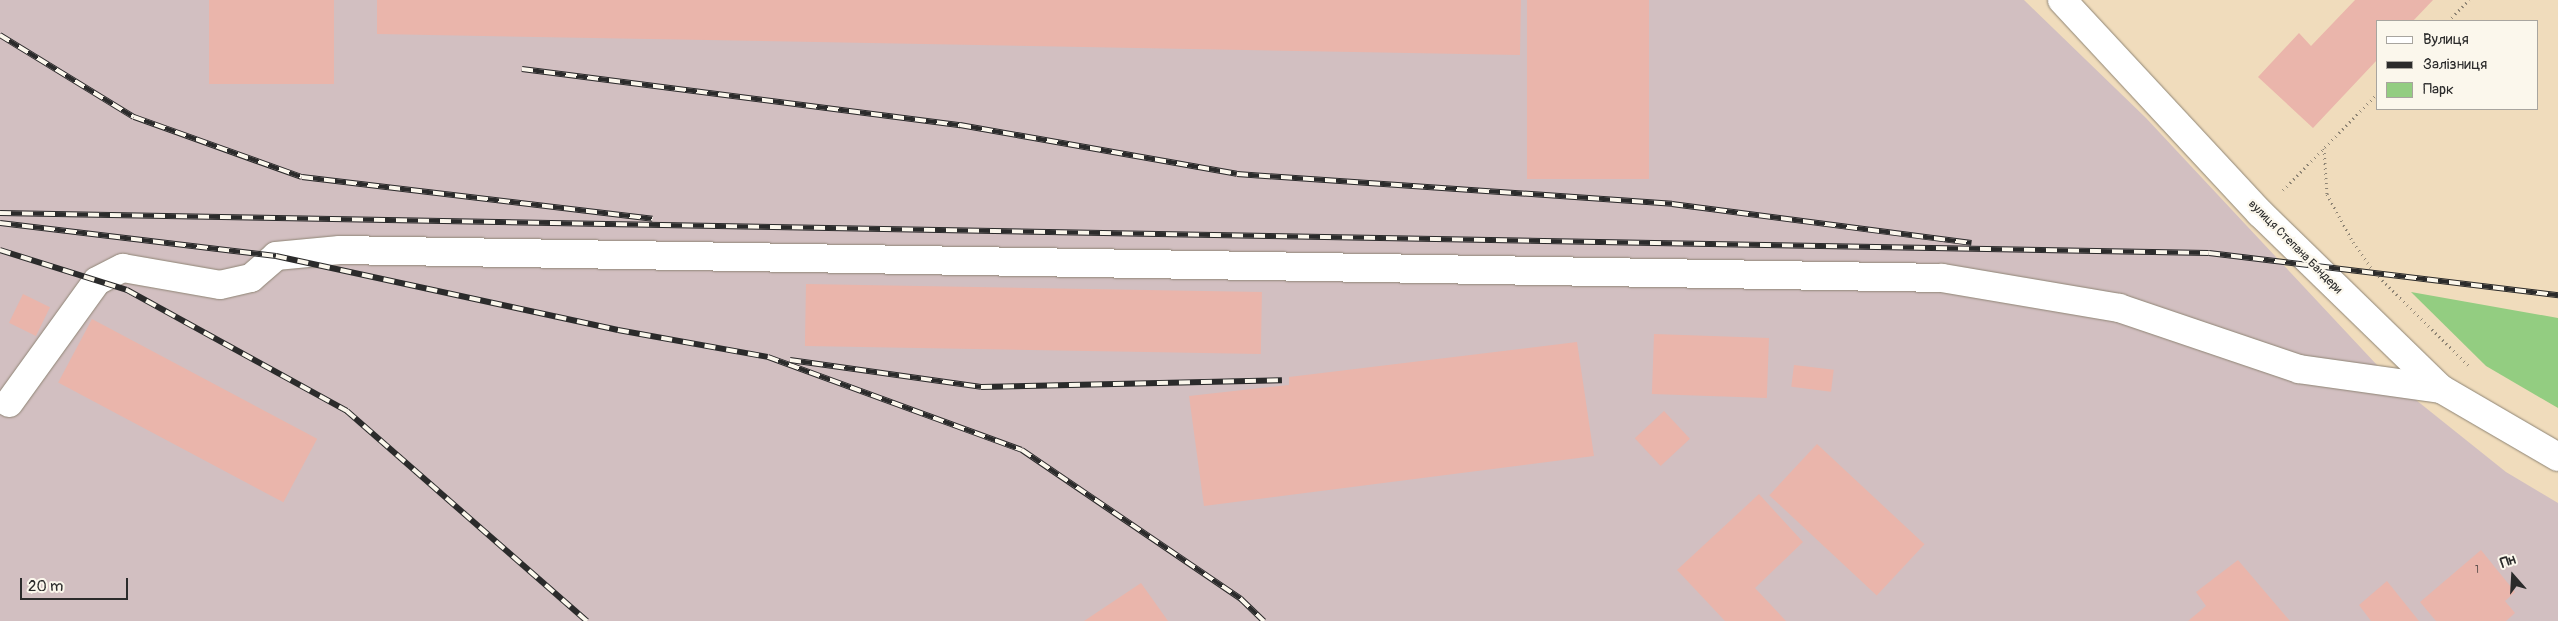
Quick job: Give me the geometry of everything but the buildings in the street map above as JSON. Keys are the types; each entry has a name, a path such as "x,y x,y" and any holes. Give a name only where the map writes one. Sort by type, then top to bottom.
{"street":[{"name":"вулиця Степана Бандери","path":"2062,0 2260,213 2441,389 2558,457"},
{"path":"9,404 97,281 123,268 220,285 251,278 276,256 340,250 1942,278 2120,308 2299,369 2441,389"}],"path":[{"path":"2449,20 2469,0"},
{"path":"2260,213 2376,95"},
{"path":"2324,148 2327,194 2353,242 2375,273 2473,370"}],"shaded area":[{"path":"0,0 2024,0 2146,118 2391,380 2506,472 2558,503 2558,621 0,621"}],"green space":[{"path":"2411,292 2558,318 2558,408 2486,366"}],"railway":[{"path":"0,35 134,117 302,177 652,219"},
{"path":"522,69 960,125 1237,174 1672,204 1971,243"},
{"path":"0,213 2209,253 2558,295"},
{"path":"0,223 276,256 618,330 768,357 1022,450 1241,599 1264,621"},
{"path":"0,250 127,290 347,411 587,621"},
{"path":"790,360 981,387 1282,380"}]}
